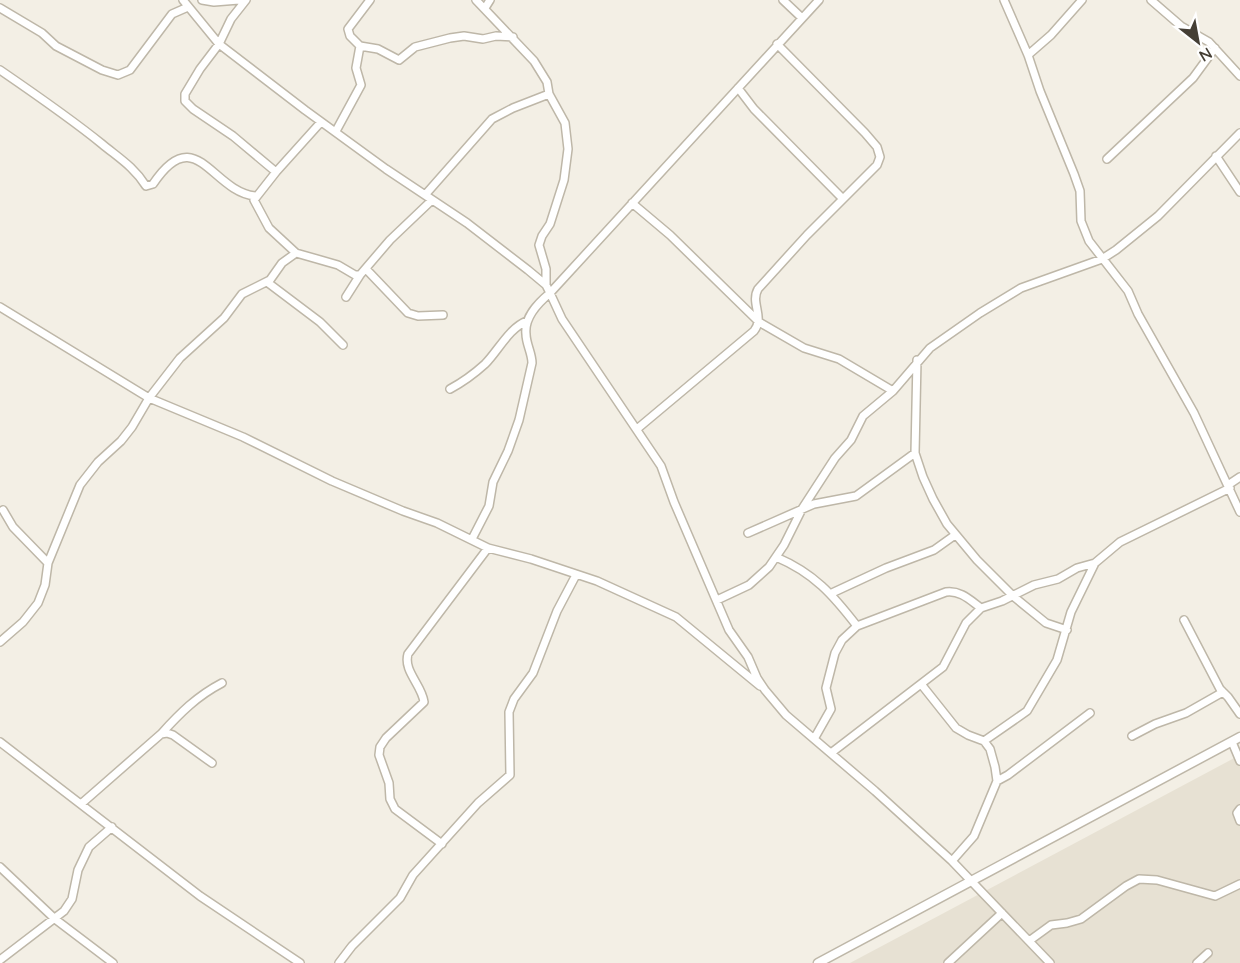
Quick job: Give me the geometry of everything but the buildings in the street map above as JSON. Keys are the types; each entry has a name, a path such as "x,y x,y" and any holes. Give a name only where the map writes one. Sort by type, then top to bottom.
{"street":[{"path":"5,0 0,6 42,33 56,46 102,70 118,75 130,70 172,14 188,7"},
{"path":"183,0 219,44 321,122 336,130 467,223 546,285 561,319 664,471 674,502 729,630 748,657 765,690 786,715 952,861 1050,963"},
{"path":"202,0 214,2 238,0"},
{"path":"246,0 226,27 219,44 187,89 184,98 193,109 233,136 276,172"},
{"path":"370,0 348,29 350,36 360,46 378,49 399,60 415,47 450,38 513,37"},
{"path":"476,0 513,37 544,76 549,94 565,123 568,149 564,180 554,212 539,245 546,269 546,285"},
{"path":"485,8 490,0"},
{"path":"783,0 802,18"},
{"path":"450,389 484,365 516,327 527,321 550,292 819,0"},
{"path":"1004,0 1029,55 1040,91 1080,191 1083,228 1089,242 1128,291 1138,314 1194,412 1240,512"},
{"path":"1029,55 1051,35 1082,0"},
{"path":"1151,0 1181,26 1215,48 1240,76"},
{"path":"637,429 754,331 759,322 755,297 758,289 842,198 877,165 880,153 865,133 777,44"},
{"path":"336,130 360,90 361,82 356,68 360,46"},
{"path":"1107,159 1193,78 1215,48"},
{"path":"0,70 123,159 135,169 146,186 153,184 177,158 188,158 196,159 204,164 244,194 255,196"},
{"path":"738,88 754,108 842,198"},
{"path":"425,195 492,119 549,94"},
{"path":"321,122 255,196 255,204 270,228 296,253 338,265 360,275"},
{"path":"717,600 758,578 776,557 802,509 835,458 851,440 863,416 893,391 930,348 1021,288 1102,259 1128,242 1158,216 1240,133"},
{"path":"1216,156 1240,192"},
{"path":"346,297 360,275 390,240 432,200"},
{"path":"632,203 670,235 759,322 795,344 839,359 893,391"},
{"path":"0,642 23,622 38,603 45,585 48,563 80,485 98,462 127,434 149,398 180,358 224,318 235,300 273,278 286,259 296,253"},
{"path":"366,269 408,313 443,315"},
{"path":"267,282 301,307 343,345"},
{"path":"0,306 149,398 243,437 332,481 472,539 488,548 531,559 597,581 676,617 765,690"},
{"path":"472,539 489,506 493,482 508,451 519,420 532,363 532,355 525,336 527,321"},
{"path":"918,360 915,453 933,499 969,552 1013,596 1046,623 1067,630"},
{"path":"748,533 802,509 856,496 915,453"},
{"path":"984,741 1027,711 1057,660 1075,602 1095,563 1120,542 1229,487 1240,477"},
{"path":"3,510 13,526 48,563"},
{"path":"832,593 886,568 934,550 955,534"},
{"path":"442,844 399,813 391,804 390,786 381,764 380,747 386,738 424,702 407,665 408,654 488,548"},
{"path":"776,557 814,578 832,593 857,626"},
{"path":"831,753 933,676 945,664 966,623 981,608 1034,585 1058,579 1077,568 1095,563"},
{"path":"339,963 352,946 400,898 414,875 478,803 510,775 509,711 514,699 533,674 557,611 576,575"},
{"path":"814,739 831,709 826,688 837,647 848,633 857,626 910,607 933,595 946,592 962,594 981,608"},
{"path":"1184,620 1223,692 1240,714"},
{"path":"81,804 161,734 203,693 222,683"},
{"path":"921,684 956,728 984,741 990,749 997,781 974,836 952,861"},
{"path":"1132,736 1155,724 1186,713 1223,692"},
{"path":"997,781 1016,770 1090,713"},
{"path":"161,734 173,735 212,763"},
{"path":"818,963 1236,739 1240,760"},
{"path":"0,742 200,896 300,963"},
{"path":"1240,809 1237,813 1240,821"},
{"path":"0,960 64,911 72,898 78,870 89,847 112,827"},
{"path":"0,867 55,919 113,963"},
{"path":"1029,941 1051,924 1081,919 1139,879 1157,880 1212,896 1217,896 1240,884"},
{"path":"948,963 1002,914"},
{"path":"1197,963 1208,952"}],"shaded area":[{"path":"1240,755 1240,963 850,963"}]}
